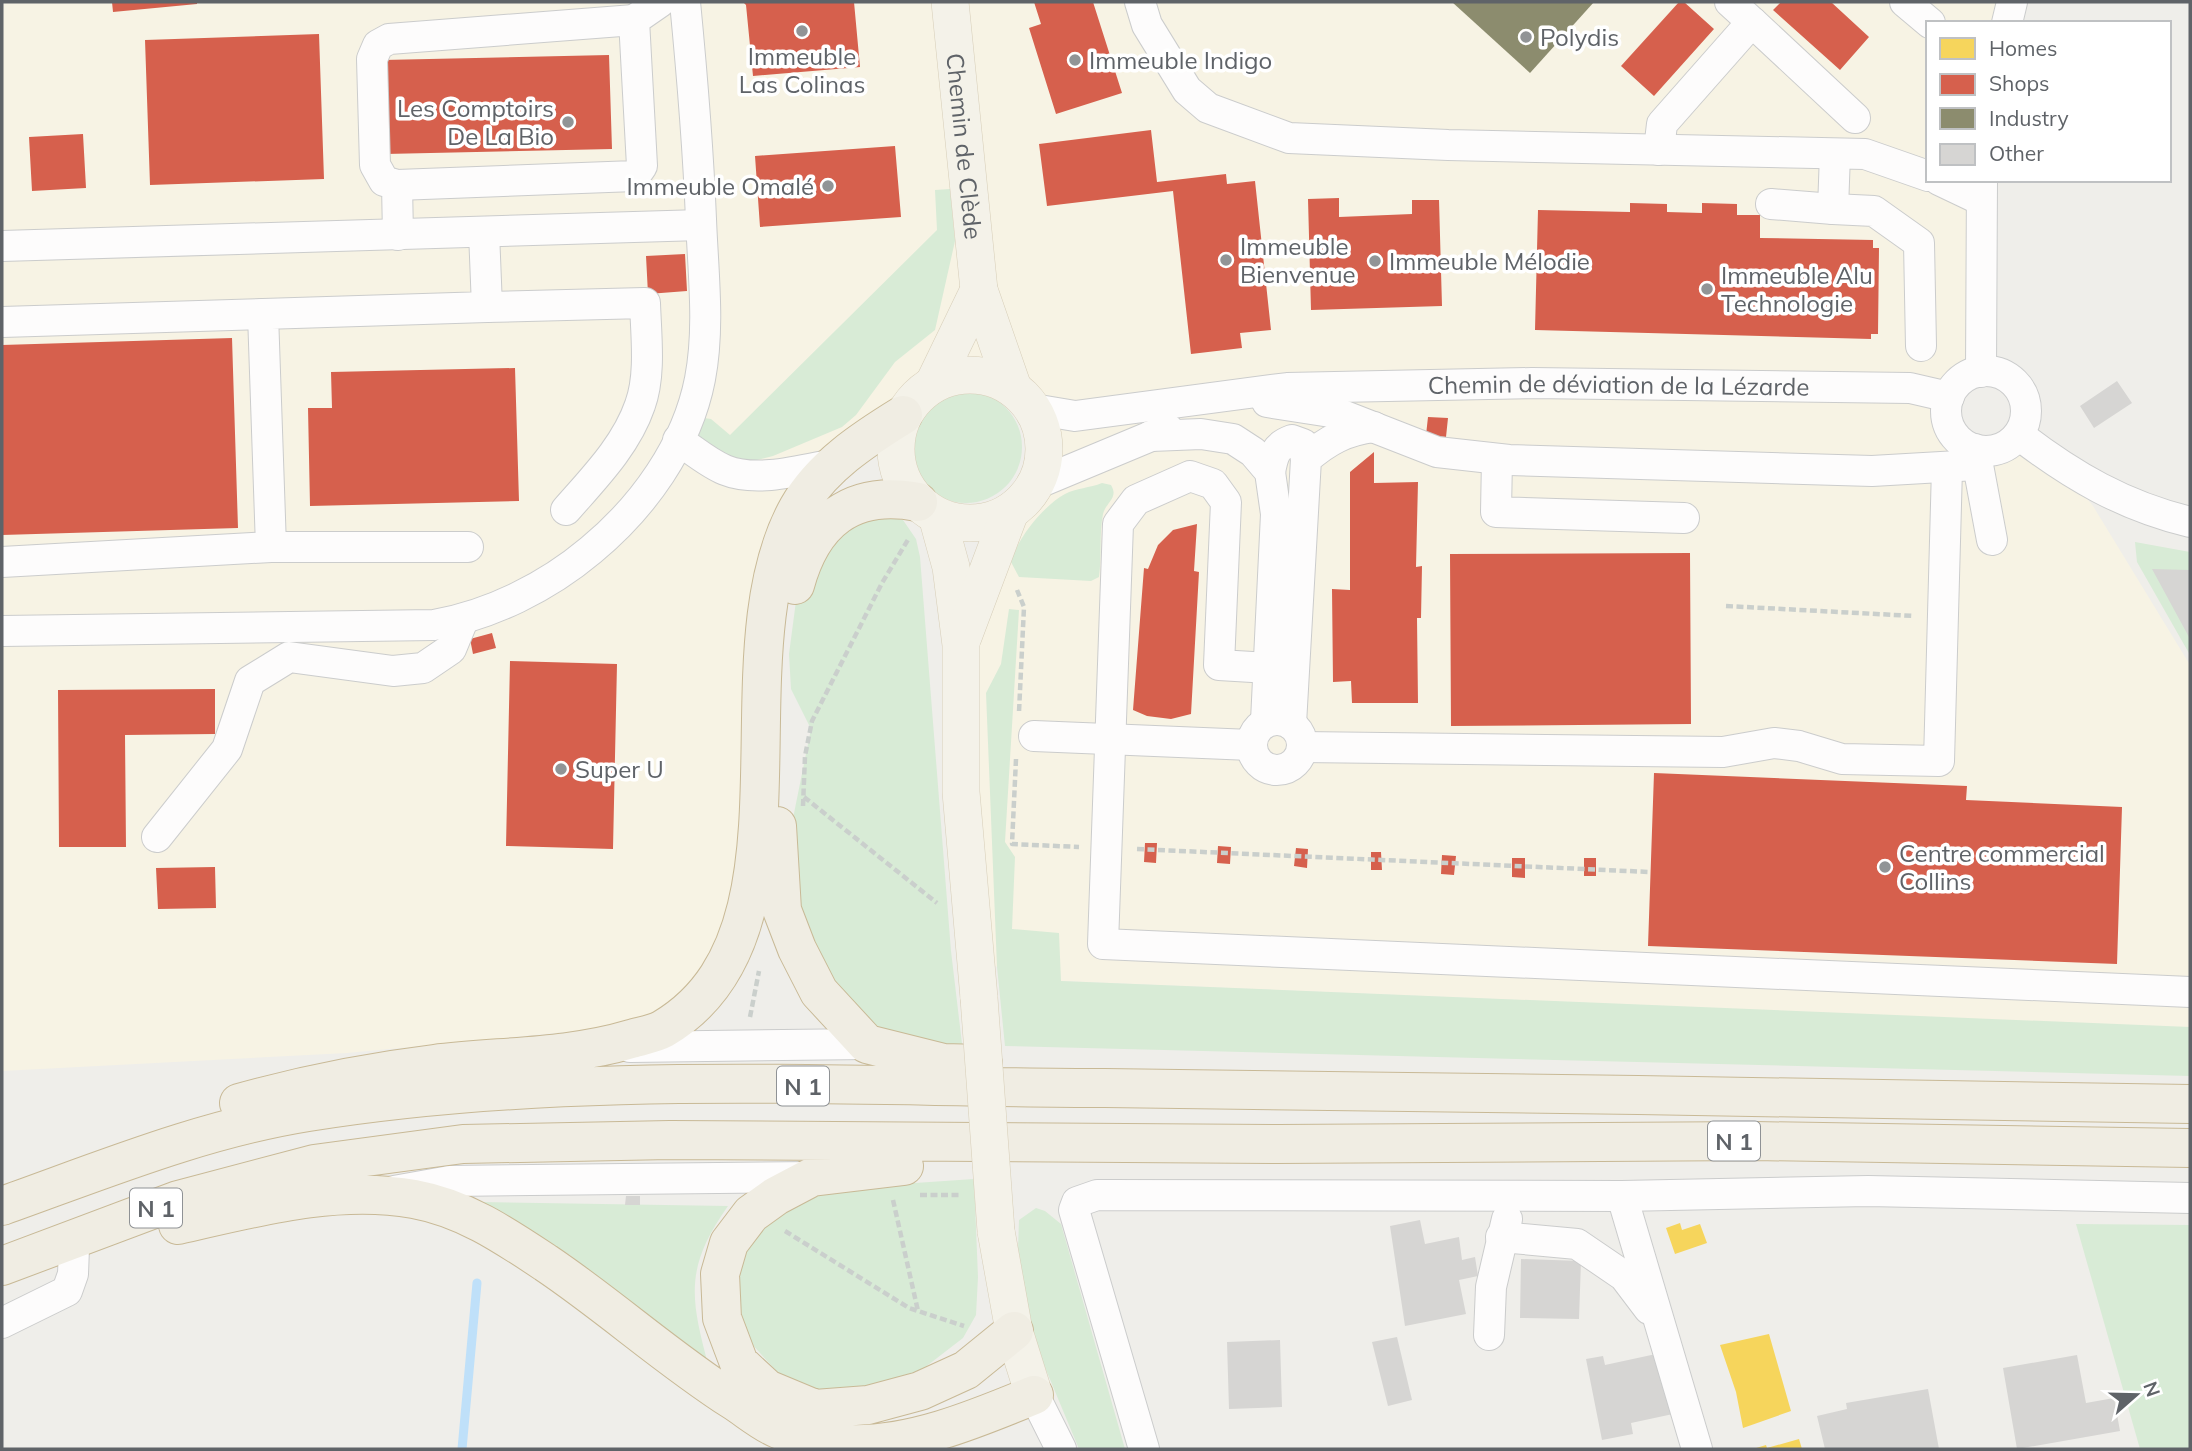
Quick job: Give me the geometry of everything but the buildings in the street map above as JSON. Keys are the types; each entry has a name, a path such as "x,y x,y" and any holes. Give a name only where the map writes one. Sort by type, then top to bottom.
{"highway":[{"path":"2,1206 106,1153 206,1112 305,1084 432,1064 602,1047 661,1030 695,1006 723,971 736,946 749,906 756,827 762,646 771,588 787,531 799,506 834,464 855,444 903,415"},
{"path":"921,519 892,497 859,503 831,518 814,537 803,556 789,605 783,671 777,818 782,910 797,949 820,992 867,1044 943,1063 1109,1066 1301,1090"},
{"name":"N 1","path":"2,1206 193,1138 306,1112 501,1088 674,1085 1301,1090 2190,1104"},
{"name":"N 1","path":"5,1264 178,1200 314,1164 463,1144 670,1140 1278,1144 1755,1141 2190,1148"},
{"path":"1011,1317 965,1370 920,1391 868,1405 814,1409 767,1389 739,1363 722,1318 720,1273 729,1243 751,1214 776,1196 812,1177 867,1168 1278,1144"},
{"path":"5,1264 322,1196 376,1194 415,1199 454,1209 495,1228 563,1275 703,1381 778,1429 844,1444 885,1443 941,1429 1034,1395"}],"main road":[{"name":"Chemin de Clède","path":"950,2 979,290 1023,398"},
{"path":"934,383 979,290"},
{"path":"961,645 1010,512 1036,484 1043,464 1044,441 1023,398 994,378 974,374 953,375 934,383 916,397 903,415 896,438 896,461 921,519 951,566 961,645 961,792 996,1231 1011,1317 1034,1395"},
{"path":"921,519 961,523 987,522 1010,512"}],"street":[{"path":"634,20 642,166 635,176 397,185 384,181 375,164 372,59 377,45 389,39 634,20 660,2"},
{"path":"2,631 434,625 463,620 554,578 615,531 658,478 678,440 700,379 705,332 701,225 697,130 685,2"},
{"path":"1140,2 1147,25 1187,90 1208,108 1290,138 1865,154 1926,175"},
{"path":"1730,2 1855,118"},
{"path":"1905,2 1928,21"},
{"path":"2007,21 2012,2"},
{"path":"1659,150 1662,124 1752,22"},
{"path":"1833,209 1835,154"},
{"path":"1948,182 1982,190 1981,372"},
{"path":"397,185 398,234"},
{"path":"1771,204 1874,211 1919,243 1921,346"},
{"path":"2,246 701,225"},
{"path":"484,232 487,307"},
{"path":"2,322 645,303 646,355 640,405 613,456 566,510"},
{"path":"263,314 271,547"},
{"path":"1246,399 1338,413 1437,452 1497,459 1872,471 1947,468 1975,457 1998,450 2019,435 2026,410 2017,385 1994,372 1981,372 1957,383 1949,397 1947,420 1951,432 1975,457 1992,540"},
{"name":"Chemin de déviation de la Lézarde","path":"1023,398 1075,416 1287,388 1532,383 1823,386 1910,388 1949,397"},
{"name":"Chemin de déviation de la Lézarde","path":"1036,484 1246,399 1287,388"},
{"path":"1306,459 1328,440 1348,430 1374,427"},
{"path":"1151,436 1201,434 1233,439 1252,452 1270,472"},
{"path":"2019,435 2063,468 2146,511 2190,522"},
{"path":"678,440 725,470 748,474 790,472 834,464"},
{"path":"1292,440 1303,444 1306,459 1277,734 1269,668 1276,514 1270,472 1274,453 1282,444 1292,440"},
{"path":"1497,459 1496,512 1684,518"},
{"path":"1023,734 1111,739 1277,734 1723,752 1774,743 1842,758 1939,761 1940,617 1947,468"},
{"path":"1269,668 1219,665 1226,502 1213,484 1190,476 1136,500 1118,524 1103,944 2190,992"},
{"path":"2,562 271,547 468,547"},
{"path":"157,837 227,749 250,681 289,657 393,671 423,668 451,649 463,620"},
{"path":"602,1047 867,1044"},
{"path":"376,1194 450,1181 812,1177"},
{"path":"1144,1449 1074,1210 1077,1202 1097,1195 1622,1196 1868,1191 2190,1198"},
{"path":"1489,1335 1491,1287 1501,1237 1515,1195"},
{"path":"1622,1196 1697,1449"},
{"path":"1501,1237 1577,1244 1624,1276 1662,1326"},
{"path":"2,1323 67,1292 73,1274 74,1248"},
{"path":"1034,1395 1061,1449"}],"path":[{"path":"803,809 805,756 812,721 882,583 921,519"},
{"path":"988,568 1016,589 1024,607 1023,734 1012,844 1650,872"},
{"path":"1726,606 1940,617"},
{"path":"804,796 947,911 972,919"},
{"path":"742,1045 762,958"},
{"path":"892,1196 918,1311"},
{"path":"751,1214 800,1238 918,1311 963,1326 1011,1317"}],"shaded area":[{"path":"2,2 2012,2 2007,21 1926,21 1926,182 1982,182 1981,372 1961,380 1949,397 1946,413 1951,432 1960,442 1978,450 1998,450 2010,444 2063,469 2093,506 2190,665 2190,1028 1061,981 1001,970 972,949 961,645 1023,502 1036,484 1043,464 1044,441 1040,424 994,378 974,374 953,375 924,389 903,415 799,506 736,946 640,1025 347,1053 2,1071"}],"green space":[{"path":"950,189 955,241 935,330 895,362 856,415 842,427 773,456 741,464 720,457 698,436 704,418 711,419 730,435 937,230 935,190"},
{"path":"966,391 987,395 1005,408 1018,426 1022,447 1018,468 1005,486 987,499 966,503 945,499 927,486 914,468 910,447 914,426 927,408 945,395"},
{"path":"1102,483 1111,485 1114,493 1103,514 1099,577 1091,581 1019,577 1011,562 1014,553 1040,515 1065,494"},
{"path":"878,514 903,520 916,539 920,557 951,951 963,1052 889,1032 859,1018 822,973 806,936 788,843 811,729 791,689 789,654 796,601 828,534"},
{"path":"2135,542 2190,552 2190,655 2137,562"},
{"path":"1009,609 1019,610 1005,842 1015,857 1012,929 1059,933 1061,981 2190,1027 2190,1076 1005,1046 997,967 986,693 1001,664"},
{"path":"974,1179 978,1277 976,1315 963,1338 915,1375 851,1391 819,1390 778,1373 751,1343 742,1317 738,1279 749,1240 781,1205 841,1188"},
{"path":"480,1202 728,1206 704,1247 695,1282 697,1319 708,1364 570,1255"},
{"path":"1036,1208 1045,1211 1061,1224 1125,1449 1079,1449 1029,1329 1017,1278 1019,1220"},
{"path":"2076,1224 2190,1225 2190,1449 2140,1449"}],"waterway":[{"path":"462,1449 477,1283"}],"place":[{"name":"Immeuble Las Colinas","path":"802,31"},
{"name":"Polydis","path":"1526,37"},
{"name":"Immeuble Indigo","path":"1075,60"},
{"name":"Les Comptoirs De La Bio","path":"568,122"},
{"name":"Immeuble Omalé","path":"828,186"},
{"name":"Immeuble Bienvenue","path":"1226,260"},
{"name":"Immeuble Mélodie","path":"1375,261"},
{"name":"Immeuble Alu Technologie","path":"1707,289"},
{"name":"Super U","path":"561,769"},
{"name":"Centre commercial Collins","path":"1885,867"}]}
